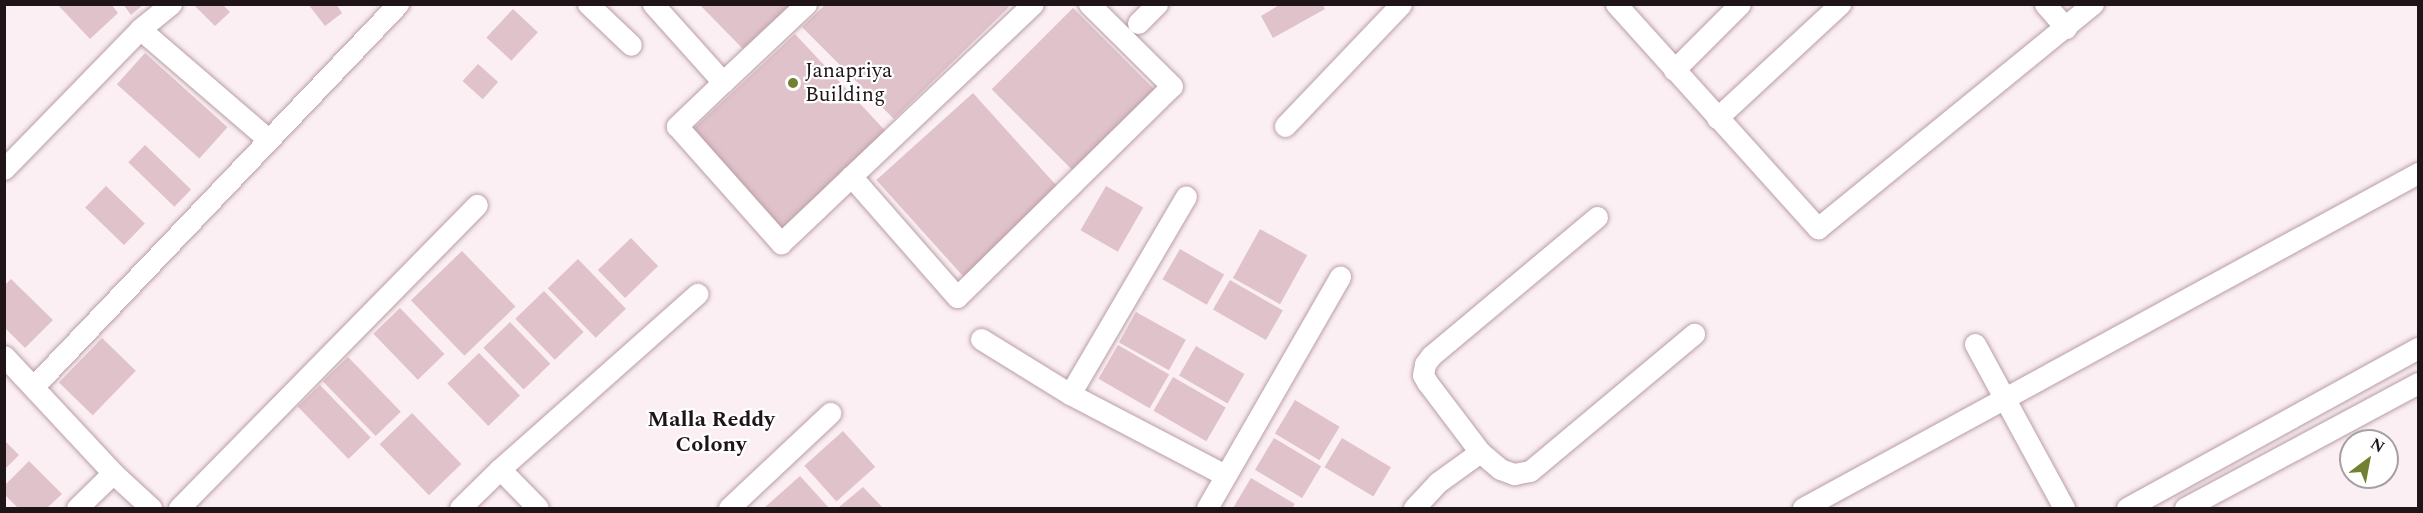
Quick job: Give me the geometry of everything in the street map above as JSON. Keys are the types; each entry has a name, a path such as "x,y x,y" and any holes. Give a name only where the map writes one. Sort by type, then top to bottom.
{"street":[{"path":"4,168 140,28 171,4"},
{"path":"34,386 398,4"},
{"path":"588,4 631,45"},
{"path":"653,4 723,82"},
{"path":"806,4 677,126 781,243 1033,4"},
{"path":"851,176 957,297 1172,86 1089,4"},
{"path":"1138,23 1157,4"},
{"path":"1285,126 1401,4"},
{"path":"1616,4 1818,228 2093,4"},
{"path":"1674,70 1740,4"},
{"path":"1717,118 1840,4"},
{"path":"2045,4 2066,28"},
{"path":"140,28 268,139"},
{"path":"1803,508 2418,173"},
{"path":"1070,394 1186,196"},
{"path":"179,508 477,205"},
{"path":"1597,217 1431,356 1425,364 1423,375 1427,382 1480,452 1500,469 1514,474 1530,471 1694,334"},
{"path":"1207,508 1340,277"},
{"path":"460,508 500,469 697,294"},
{"path":"981,339 1070,394 1225,475"},
{"path":"1975,344 2064,508"},
{"path":"2127,508 2418,348"},
{"path":"7,365 34,386 113,473 151,508"},
{"path":"2185,508 2418,383"},
{"path":"734,507 830,413"},
{"path":"1414,508 1437,483 1480,452"},
{"path":"500,469 538,508"},
{"path":"77,508 113,473"}],"building":[{"path":"57,4 111,4 118,13 90,39"},
{"path":"123,4 144,4 131,15"},
{"path":"193,4 222,4 230,12 215,26"},
{"path":"308,4 336,4 342,13 325,26"},
{"name":"Janapriya Building","path":"699,4 791,4 743,49"},
{"name":"Janapriya Building","path":"826,4 1006,4 1009,7 894,119 802,27"},
{"path":"1281,4 1322,4 1325,9 1273,38 1261,16"},
{"path":"1073,8 1156,91 1074,172 992,89"},
{"path":"513,9 538,32 511,61 486,38"},
{"name":"Janapriya Building","path":"795,34 886,131 782,228 691,131"},
{"path":"145,53 227,127 199,158 117,84"},
{"path":"478,64 498,82 483,99 463,81"},
{"name":"Janapriya Building","path":"973,93 1061,190 964,277 876,180"},
{"path":"145,145 191,189 174,207 128,162"},
{"path":"106,186 145,224 124,245 85,208"},
{"path":"1106,186 1143,208 1118,252 1080,230"},
{"path":"1260,229 1307,255 1280,304 1233,278"},
{"path":"631,238 658,266 625,298 598,270"},
{"path":"1180,249 1224,274 1207,305 1162,279"},
{"path":"462,251 515,306 464,356 411,300"},
{"path":"578,259 626,309 596,338 548,288"},
{"path":"11,279 53,320 25,348 4,327 4,286"},
{"path":"1230,280 1283,310 1266,340 1213,309"},
{"path":"544,291 584,332 555,360 515,319"},
{"path":"400,308 444,354 418,380 373,334"},
{"path":"1136,312 1186,340 1169,370 1119,343"},
{"path":"510,322 550,364 524,389 483,348"},
{"path":"102,338 136,371 93,415 59,383"},
{"path":"1118,345 1169,374 1150,408 1098,379"},
{"path":"1196,346 1244,374 1227,403 1179,375"},
{"path":"479,353 520,395 488,426 447,384"},
{"path":"348,357 401,412 376,436 323,381"},
{"path":"1173,377 1226,408 1206,441 1154,411"},
{"path":"320,385 371,438 348,459 298,407"},
{"path":"1295,400 1340,427 1319,460 1275,433"},
{"path":"412,413 461,464 429,495 380,444"},
{"path":"843,431 875,467 836,501 804,466"},
{"path":"1274,438 1321,466 1302,498 1255,470"},
{"path":"1342,438 1391,467 1373,497 1324,467"},
{"path":"4,440 19,455 4,470"},
{"path":"29,461 62,494 47,508 18,508 5,495 5,485"},
{"path":"800,476 829,508 764,508"},
{"path":"1251,478 1295,504 1292,508 1233,508"},
{"path":"863,487 883,508 839,507"}],"place":[{"name":"Janapriya Building","path":"793,83"}],"district":[{"name":"Malla Reddy Colony","path":"711,432"}]}
